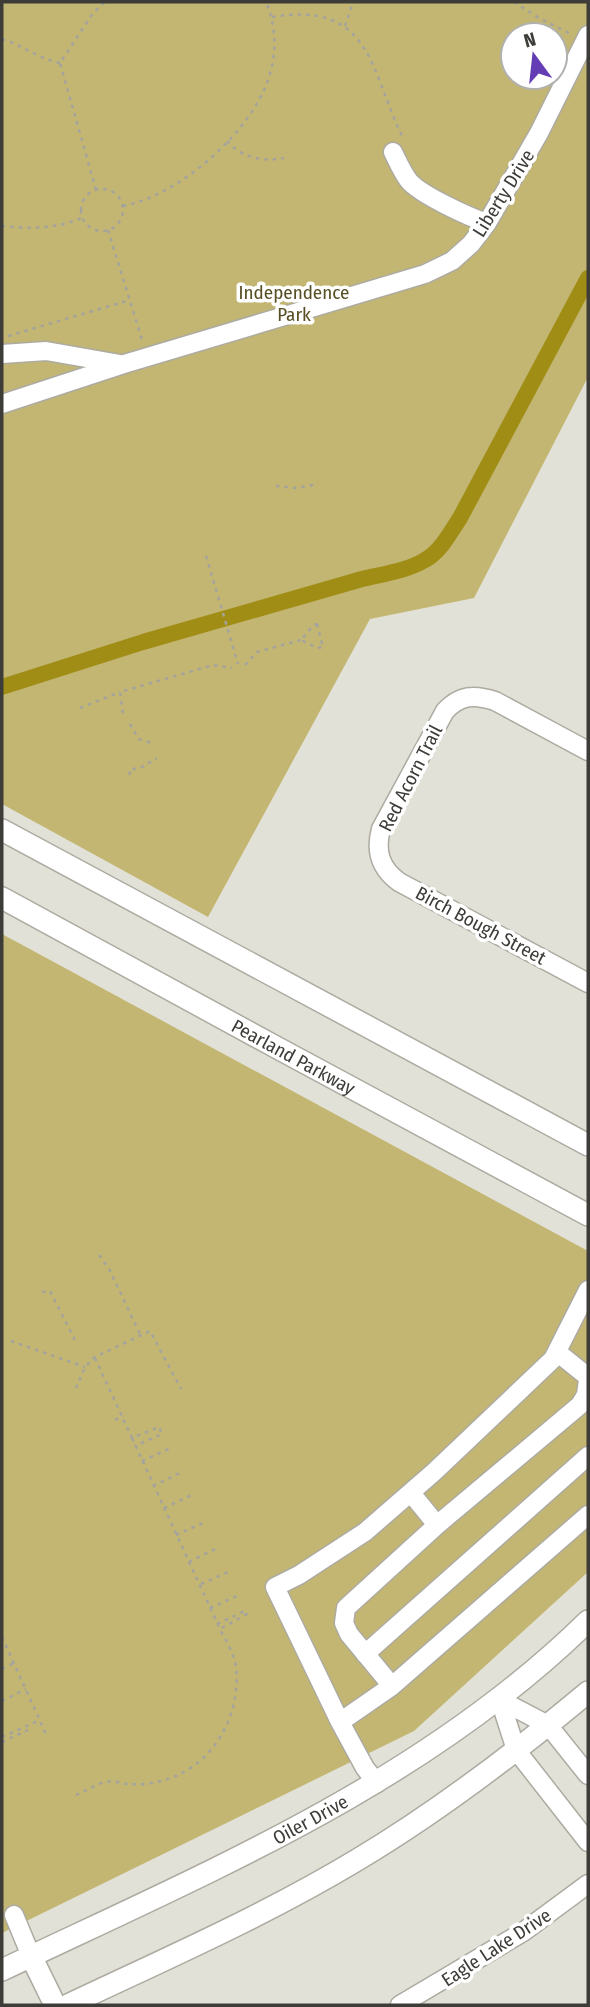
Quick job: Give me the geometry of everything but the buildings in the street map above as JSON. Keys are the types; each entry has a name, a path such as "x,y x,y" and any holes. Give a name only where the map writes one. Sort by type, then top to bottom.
{"main road":[{"path":"2,830 588,1145"},
{"name":"Pearland Parkway","path":"2,898 588,1215"},
{"name":"Oiler Drive","path":"2,1970 248,1853 377,1783 500,1700 557,1652 588,1621"},
{"path":"68,2005 257,1916 354,1861 425,1817 516,1750 588,1692"},
{"path":"31,1956 55,2005"}],"street":[{"name":"Liberty Drive","path":"2,404 124,364 425,274 452,261 487,223 539,133 587,37"},
{"path":"401,150 401,170 411,184 473,219 487,223"},
{"path":"2,354 46,351 124,364"},
{"name":"Red Acorn Trail","path":"380,860 377,844 381,829 445,712 455,701 467,696 481,696 495,701 588,751"},
{"name":"Birch Bough Street","path":"380,860 388,873 399,882 588,983"},
{"path":"377,1783 365,1768 340,1722 275,1587 335,1553 411,1493 534,1377 557,1352 588,1290"},
{"path":"393,1686 349,1634 344,1623 346,1608 437,1525 585,1406 588,1378 557,1352"},
{"path":"365,1654 588,1456"},
{"path":"411,1493 437,1525"},
{"path":"340,1722 393,1686 588,1515"},
{"path":"500,1700 548,1725 588,1775"},
{"path":"500,1700 516,1750 588,1842"},
{"name":"Eagle Lake Drive","path":"400,2005 523,1932 588,1884"},
{"path":"14,1915 31,1956"}],"path":[{"path":"96,190 60,63 93,13 105,2"},
{"path":"123,206 150,199 194,171 228,141 260,98 271,72 275,44 272,17 266,2"},
{"path":"345,26 353,2"},
{"path":"514,2 539,18 587,37"},
{"path":"272,17 300,12 319,14 335,19 364,44 384,88 401,150"},
{"path":"2,39 48,61 60,63"},
{"path":"228,141 241,154 256,159 284,158"},
{"path":"96,190 110,191 120,199 123,206 121,220 108,230 91,228 81,211 85,198 96,190"},
{"path":"2,226 48,226 83,217"},
{"path":"108,230 144,346"},
{"path":"2,338 130,300"},
{"path":"276,486 296,488 318,484"},
{"path":"206,556 238,664"},
{"path":"245,665 257,652 301,640 317,624 323,646 317,648 301,640"},
{"path":"80,708 120,692 212,665 232,668"},
{"path":"120,692 123,713"},
{"path":"130,724 139,739 155,744"},
{"path":"130,775 129,770 142,767 157,758"},
{"path":"99,1255 109,1269 141,1336"},
{"path":"42,1292 50,1291 77,1344"},
{"path":"76,1388 85,1367 94,1357 150,1332 181,1389"},
{"path":"11,1341 85,1367"},
{"path":"76,1795 108,1781 134,1784 167,1780 186,1770 214,1747 222,1734 233,1709 236,1681 236,1665 94,1357"},
{"path":"115,1420 123,1416"},
{"path":"132,1438 159,1427 162,1434 135,1446"},
{"path":"142,1461 173,1447"},
{"path":"153,1486 184,1471"},
{"path":"164,1508 194,1494"},
{"path":"176,1535 207,1521"},
{"path":"189,1562 219,1547"},
{"path":"199,1584 230,1571"},
{"path":"210,1608 241,1594"},
{"path":"218,1624 245,1611 247,1614 220,1629"},
{"path":"2,1637 46,1734"},
{"path":"2,1669 14,1663"},
{"path":"2,1700 26,1689"},
{"path":"2,1740 40,1720"},
{"path":"2,1740 28,1730"}],"green space":[{"name":"Independence Park","path":"2,2 588,2 588,377 474,598 370,619 208,917 2,804"},
{"path":"2,934 588,1251 588,1572 414,1731 2,1933"}],"waterway":[{"path":"2,687 143,642 402,570 431,556 460,518 588,278"}]}
